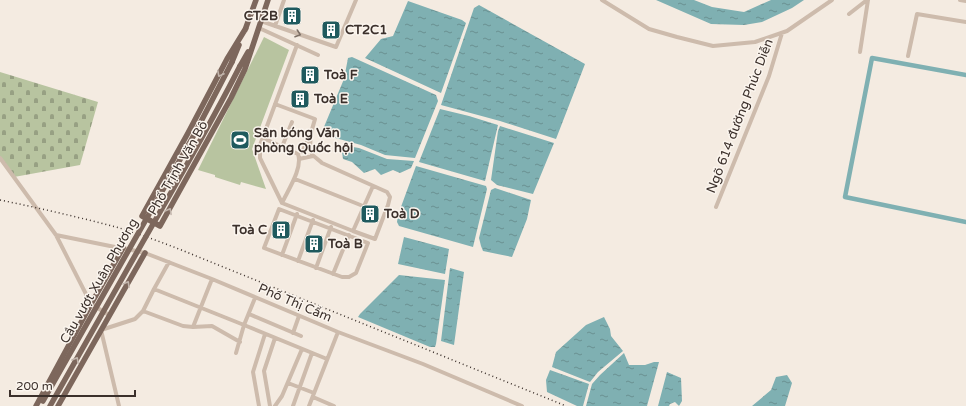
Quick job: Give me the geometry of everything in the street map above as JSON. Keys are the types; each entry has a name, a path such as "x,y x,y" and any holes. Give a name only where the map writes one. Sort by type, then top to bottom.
{"main road":[{"name":"Phố Trịnh Văn Bô","path":"232,62 256,0"},
{"name":"Phố Trịnh Văn Bô","path":"246,28 227,59 142,216 160,226 231,98 245,69 268,0"},
{"name":"Phố Trịnh Văn Bô","path":"240,66 254,41"},
{"name":"Cầu vượt Xuân Phương","path":"42,404 190,141 232,62"},
{"name":"Cầu vượt Xuân Phương","path":"50,406 209,126 240,66"},
{"path":"36,406 123,248"},
{"path":"58,406 145,253"}],"street":[{"path":"275,26 284,0"},
{"path":"261,21 336,47 356,0"},
{"path":"602,0 649,29 713,46 755,42 782,33 832,0"},
{"path":"849,14 867,0"},
{"path":"860,52 867,0"},
{"path":"960,0 966,1"},
{"path":"908,56 917,14 966,22"},
{"path":"259,28 318,55"},
{"name":"Ngõ 614 đường Phúc Diễn","path":"716,207 769,76 782,33"},
{"path":"263,138 300,155 313,156 322,163 387,192 390,197 388,205 375,239 282,203 260,158 260,145 297,45"},
{"path":"275,104 315,119 311,132 300,155 295,179 282,203"},
{"path":"282,147 292,122"},
{"path":"311,132 311,148 313,156"},
{"path":"300,155 311,148"},
{"path":"0,158 56,235 91,304 109,315"},
{"path":"0,166 5,165"},
{"path":"295,179 364,206"},
{"path":"334,274 349,236 373,186"},
{"path":"279,209 313,222 368,243 356,273 349,278 342,277 264,248 279,209"},
{"path":"282,255 299,209"},
{"path":"298,261 315,216"},
{"path":"316,268 333,223"},
{"name":"Phố Thị Cẩm","path":"56,235 145,253 212,279 338,332 423,364 522,406"},
{"path":"119,406 100,330 135,319 142,311 169,262"},
{"path":"193,327 212,279"},
{"path":"154,290 327,359"},
{"path":"236,353 244,325 255,298"},
{"path":"142,311 183,326 212,326 240,342"},
{"path":"248,314 301,336"},
{"path":"293,332 299,316"},
{"path":"309,406 338,332"},
{"path":"259,406 253,372 265,334"},
{"path":"270,406 264,371 275,338"},
{"path":"275,406 282,396 302,349"},
{"path":"293,406 312,353"},
{"path":"288,383 300,387 334,406"}],"green space":[{"path":"264,37 289,50 252,149 266,189 241,182 240,185 198,170"},
{"path":"0,72 98,102 80,165 14,177 0,158"}],"water":[{"path":"656,0 694,0 712,7 744,12 771,0 804,0 792,8 762,22 744,25 711,24"},
{"path":"408,1 462,20 466,23 441,93 365,58 381,39 393,36"},
{"path":"479,5 585,64 556,139 500,121 441,105 474,8"},
{"path":"352,57 436,95 438,101 415,158 385,155 361,145 321,134 344,79 348,58"},
{"path":"440,109 498,125 485,181 419,162"},
{"path":"500,126 554,143 533,194 497,185 491,180"},
{"path":"341,145 359,148 387,159 414,161 411,168 400,173 393,170 381,175 375,169 364,173 352,162 343,159"},
{"path":"416,166 486,186 487,189 473,247 399,226 397,222 398,215"},
{"path":"495,188 531,200 527,219 512,257 483,251 479,238 491,190"},
{"path":"404,237 449,249 445,274 398,264"},
{"path":"450,268 464,272 454,345 441,341"},
{"path":"399,275 445,280 435,347 430,347 358,317"},
{"path":"604,317 610,329 611,336 623,351 598,372 590,382 552,367 556,352 586,325"},
{"path":"624,353 629,365 645,365 659,362 647,406 586,406 592,384"},
{"path":"550,370 589,384 583,406 577,406 547,392 546,380"},
{"path":"667,372 681,378 682,401 679,406 675,402 669,406 658,406"},
{"path":"787,375 792,383 785,406 752,406 771,390 776,377"}],"waterway":[{"path":"966,75 872,58 845,197 966,222"}],"railway":[{"path":"0,200 102,223 155,240 566,406"}],"place":[{"name":"CT2B","path":"292,16"},
{"name":"CT2C1","path":"331,30"},
{"name":"Toà F","path":"310,75"},
{"name":"Toà E","path":"300,99"},
{"name":"Sân bóng Văn phòng Quốc hội","path":"240,140"},
{"name":"Toà D","path":"370,214"},
{"name":"Toà C","path":"281,230"},
{"name":"Toà B","path":"314,244"}]}
